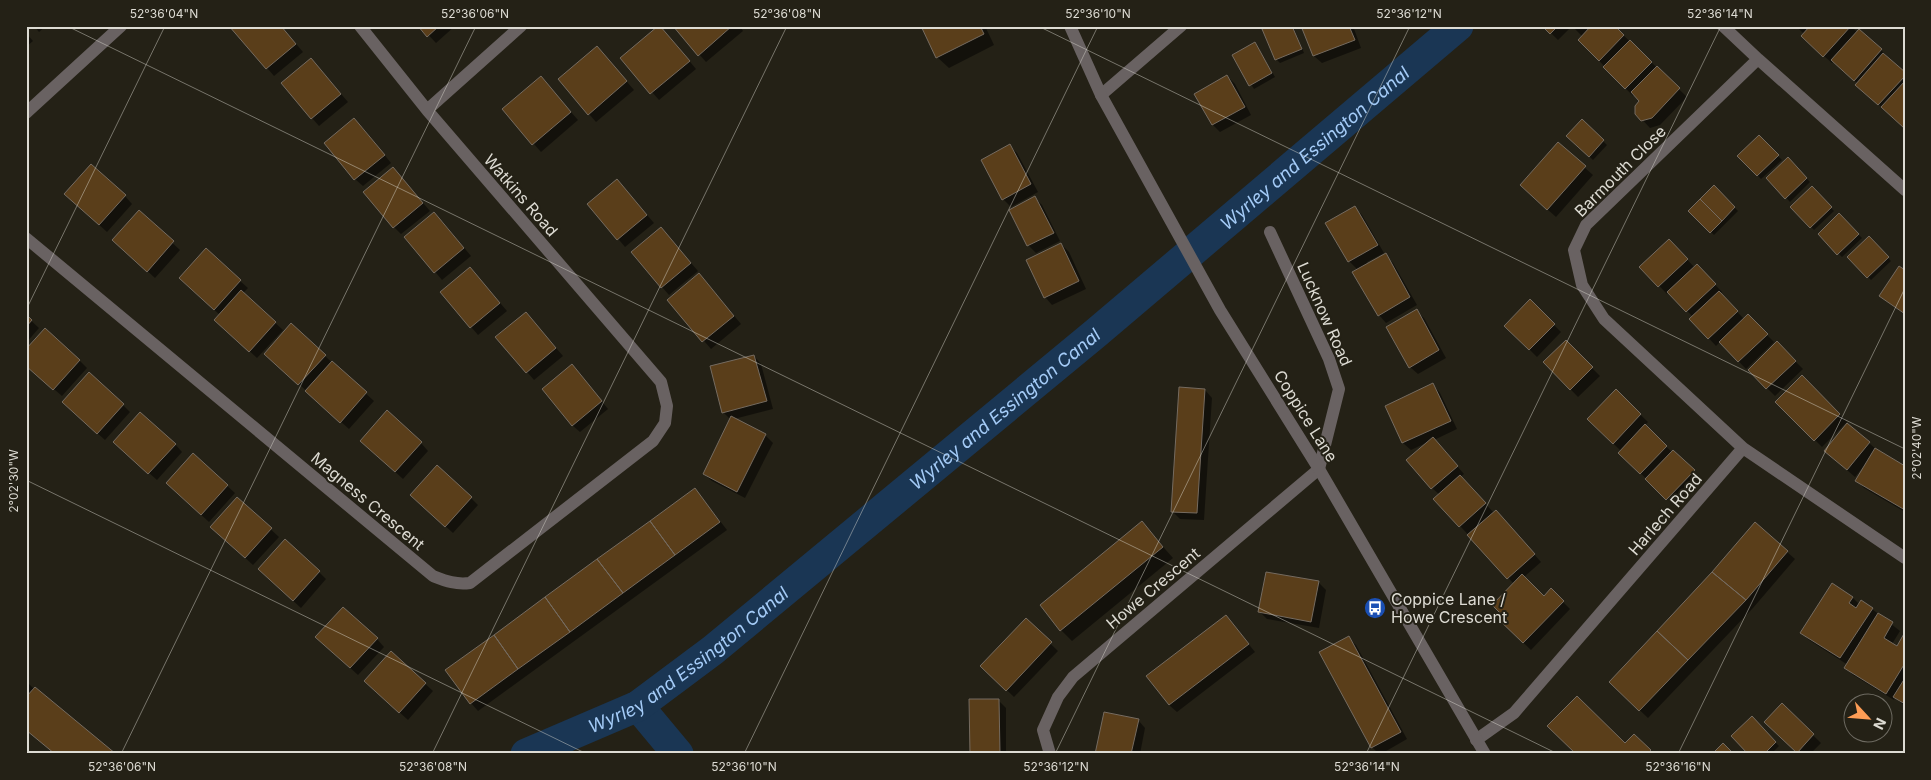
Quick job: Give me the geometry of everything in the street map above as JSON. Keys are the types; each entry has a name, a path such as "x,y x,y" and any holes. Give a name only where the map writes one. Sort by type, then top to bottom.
{"street":[{"path":"26,113 121,26"},
{"name":"Watkins Road","path":"360,26 427,110 662,382"},
{"path":"427,110 521,26"},
{"path":"1070,26 1100,95 1182,26"},
{"path":"1722,26 1905,190"},
{"name":"Barmouth Close","path":"1743,448 1604,319 1582,285 1574,250 1586,225 1758,59"},
{"name":"Coppice Lane","path":"1100,95 1220,310 1319,468 1484,754"},
{"name":"Lucknow Road","path":"1270,232 1329,360 1339,389 1319,468"},
{"name":"Magness Crescent","path":"26,238 432,576 448,582 470,583 653,441 665,423 667,406 662,382"},
{"path":"1743,448 1905,558"},
{"name":"Harlech Road","path":"1476,740 1514,713 1743,448"},
{"name":"Howe Crescent","path":"1050,754 1043,730 1058,696 1073,677 1319,468"}],"building":[{"path":"229,26 281,26 296,44 266,69"},
{"path":"418,26 439,26 427,37"},
{"path":"658,26 690,61 650,94 620,58"},
{"path":"673,26 732,26 698,56"},
{"path":"921,26 980,26 984,34 936,58"},
{"path":"1269,26 1292,26 1302,49 1275,60 1262,29"},
{"path":"1301,26 1349,26 1355,40 1313,56"},
{"path":"1542,26 1558,26 1550,34"},
{"path":"1591,26 1615,26 1624,35 1599,61 1578,40"},
{"path":"1810,26 1851,26 1823,57 1801,36"},
{"path":"1859,29 1882,49 1854,81 1831,60"},
{"path":"1630,40 1652,62 1625,89 1603,67"},
{"path":"1255,42 1272,73 1249,86 1232,55"},
{"path":"597,46 627,81 588,115 558,79"},
{"path":"1883,53 1905,72 1905,76 1878,105 1855,85"},
{"path":"311,58 341,94 311,119 281,83"},
{"path":"1657,66 1680,88 1652,118 1641,121 1635,114 1635,106 1639,101 1631,92"},
{"path":"1227,75 1245,107 1212,125 1194,94"},
{"path":"541,76 571,112 532,145 502,109"},
{"path":"1905,81 1905,127 1904,128 1881,107"},
{"path":"354,118 385,155 354,180 324,143"},
{"path":"1582,119 1604,140 1589,157 1566,136"},
{"path":"1759,135 1779,155 1757,176 1737,156"},
{"path":"1558,142 1586,166 1547,210 1520,185"},
{"path":"1010,144 1031,184 1002,200 981,160"},
{"path":"1788,157 1807,178 1785,199 1766,178"},
{"path":"91,164 126,195 99,225 64,194"},
{"path":"393,167 423,203 393,228 363,192"},
{"path":"617,179 647,215 617,240 587,204"},
{"path":"1714,185 1735,207 1722,221 1700,199"},
{"path":"1812,186 1832,207 1810,228 1790,207"},
{"path":"1035,196 1054,233 1027,246 1009,210"},
{"path":"1700,199 1722,221 1710,233 1688,211"},
{"path":"1355,206 1378,245 1348,262 1325,223"},
{"path":"139,210 174,241 147,272 112,240"},
{"path":"434,212 464,248 434,273 404,237"},
{"path":"1839,213 1859,234 1837,255 1818,234"},
{"path":"661,227 691,263 661,288 631,252"},
{"path":"1869,236 1889,257 1867,278 1847,257"},
{"path":"1669,239 1688,259 1658,287 1639,267"},
{"path":"1061,243 1079,281 1044,298 1026,260"},
{"path":"206,248 241,280 214,310 179,278"},
{"path":"1386,253 1410,297 1378,316 1352,272"},
{"path":"1697,264 1716,284 1686,312 1667,292"},
{"path":"1899,266 1905,270 1905,314 1879,296"},
{"path":"470,267 500,303 470,328 440,292"},
{"path":"699,273 734,316 702,342 667,300"},
{"path":"241,290 276,322 249,352 214,320"},
{"path":"1719,291 1738,311 1708,339 1689,319"},
{"path":"1530,299 1555,324 1529,350 1504,326"},
{"path":"1417,309 1439,350 1409,368 1386,327"},
{"path":"526,312 556,348 526,373 495,337"},
{"path":"26,314 32,320 26,327"},
{"path":"1748,314 1768,334 1738,362 1719,342"},
{"path":"291,323 326,355 298,385 264,354"},
{"path":"45,328 80,360 53,390 26,366 26,349"},
{"path":"1566,340 1593,367 1570,390 1543,362"},
{"path":"1777,341 1796,361 1766,389 1748,370"},
{"path":"754,355 767,401 722,413 710,366"},
{"path":"332,361 367,392 340,423 305,391"},
{"path":"572,364 602,401 572,426 542,389"},
{"path":"89,372 124,404 97,434 62,402"},
{"path":"1802,375 1840,414 1814,441 1775,402"},
{"path":"1433,383 1451,421 1402,443 1385,406"},
{"path":"1179,387 1205,389 1197,513 1171,512"},
{"path":"1616,389 1641,414 1613,444 1587,419"},
{"path":"387,410 422,442 395,472 360,441"},
{"path":"140,412 176,444 148,474 113,442"},
{"path":"731,416 766,434 737,492 703,474"},
{"path":"1847,423 1870,442 1847,470 1824,451"},
{"path":"1645,424 1667,446 1640,474 1618,453"},
{"path":"1433,437 1458,466 1431,489 1406,460"},
{"path":"1875,448 1905,466 1905,510 1855,481"},
{"path":"1673,450 1695,470 1666,500 1645,479"},
{"path":"193,453 228,485 201,515 166,483"},
{"path":"437,465 472,497 445,527 410,495"},
{"path":"1460,475 1486,503 1459,527 1433,499"},
{"path":"695,488 720,522 675,555 650,521"},
{"path":"237,497 272,528 245,558 210,527"},
{"path":"1496,510 1535,554 1507,579 1467,535"},
{"path":"650,521 675,555 623,593 597,559"},
{"path":"1142,521 1163,547 1060,631 1040,605"},
{"path":"1755,522 1788,551 1746,600 1712,572"},
{"path":"285,539 320,571 293,601 258,569"},
{"path":"597,559 623,593 570,632 545,597"},
{"path":"1266,572 1319,581 1311,622 1258,612"},
{"path":"1712,572 1746,600 1688,660 1657,631"},
{"path":"1522,574 1544,596 1551,588 1564,601 1523,643 1496,617 1500,613 1492,605"},
{"path":"1832,583 1853,597 1849,603 1856,608 1861,600 1873,608 1840,658 1800,633"},
{"path":"545,597 570,632 518,669 494,635"},
{"path":"343,607 378,638 350,668 315,637"},
{"path":"1878,613 1893,622 1884,638 1897,646 1905,632 1905,663 1887,692 1883,692 1844,668"},
{"path":"1226,615 1249,644 1169,705 1146,676"},
{"path":"1026,618 1052,642 1006,691 980,666"},
{"path":"1657,631 1688,660 1639,711 1609,682"},
{"path":"494,635 518,669 470,704 445,670"},
{"path":"1349,636 1401,732 1371,748 1319,652"},
{"path":"391,651 426,683 399,713 364,681"},
{"path":"1905,678 1905,704 1894,698"},
{"path":"35,687 116,754 55,754 26,730 26,697"},
{"path":"1577,696 1625,743 1634,734 1651,750 1647,754 1576,754 1547,726"},
{"path":"969,699 999,699 1000,754 970,754"},
{"path":"1782,703 1814,734 1797,753 1764,722"},
{"path":"1104,712 1139,719 1131,754 1095,754"},
{"path":"1752,716 1776,742 1764,754 1748,754 1731,736"},
{"path":"1723,743 1734,754 1712,754"}],"waterway":[{"name":"Wyrley and Essington Canal","path":"526,754 638,706 713,650 1096,333 1458,26"},
{"path":"638,706 678,754"}],"place":[{"name":"Coppice Lane / Howe Crescent","path":"1375,608"}]}
